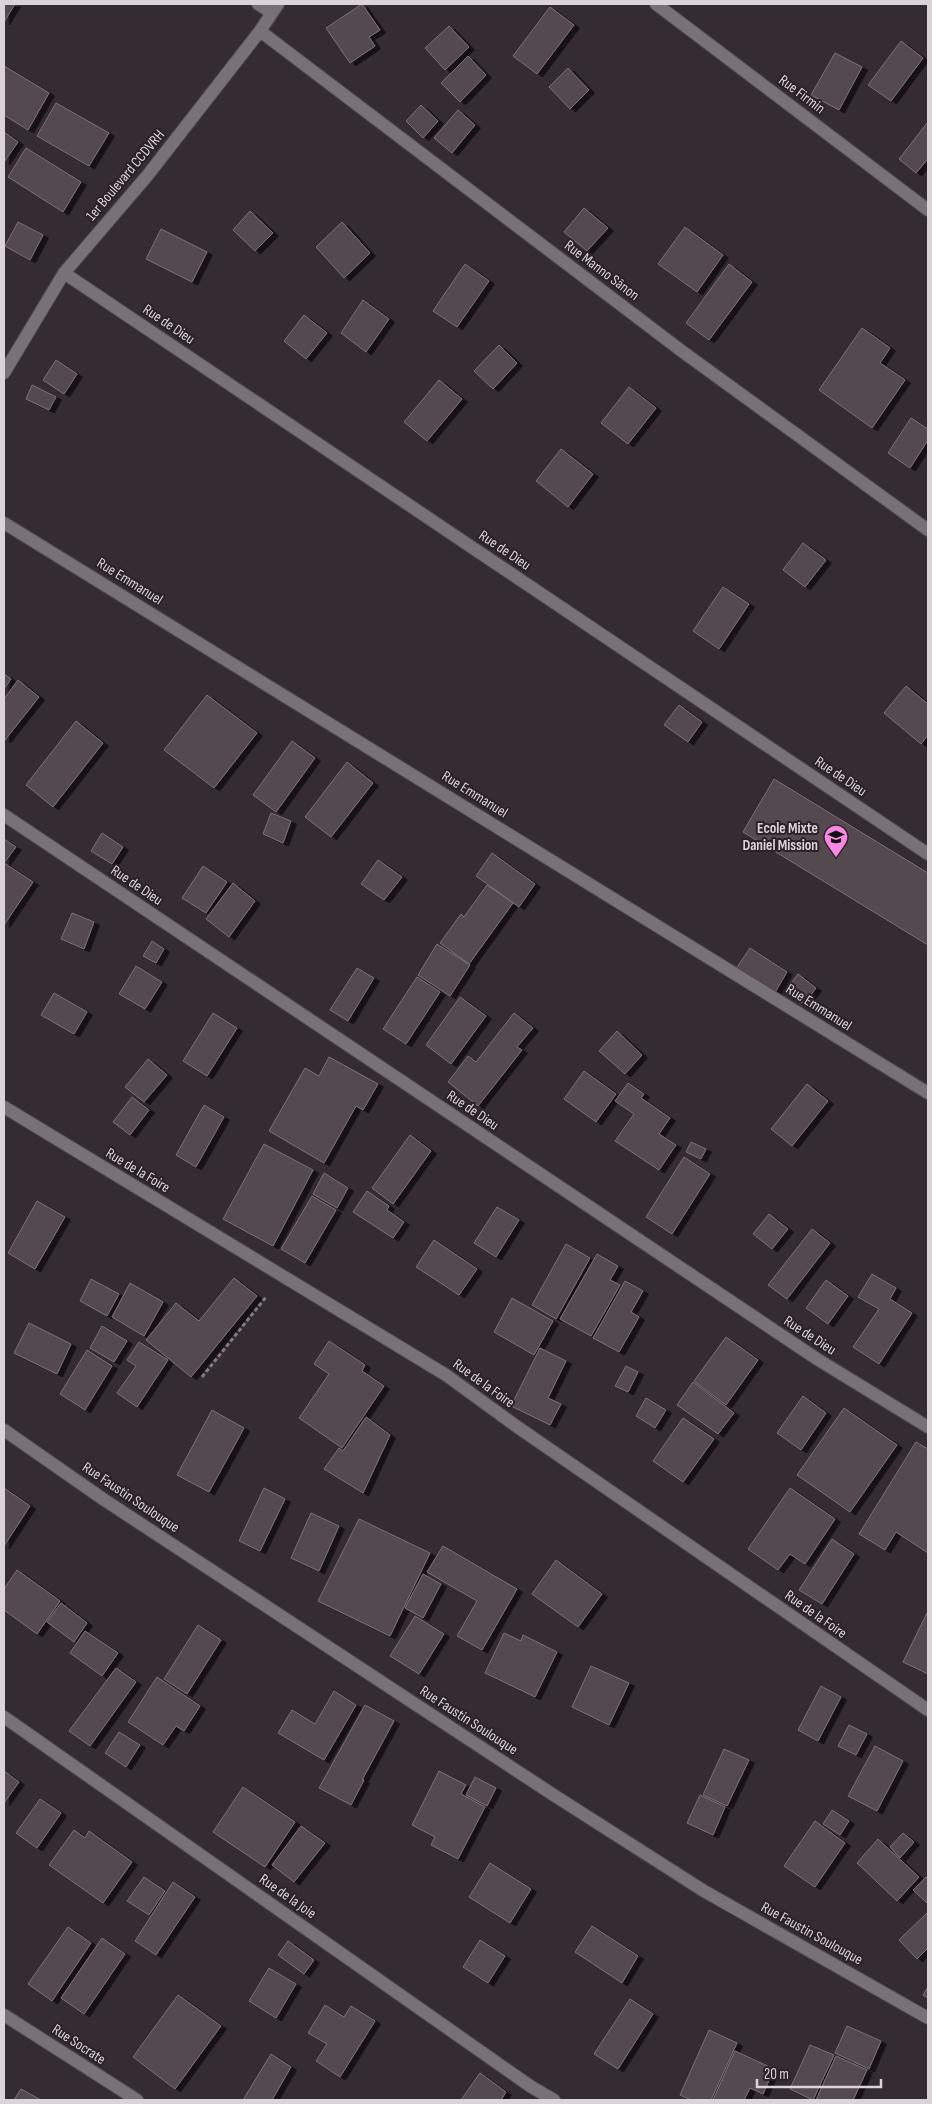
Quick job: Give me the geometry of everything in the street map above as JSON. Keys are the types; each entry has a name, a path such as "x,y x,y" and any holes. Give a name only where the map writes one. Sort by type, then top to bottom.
{"street":[{"path":"258,4 275,9"},
{"name":"Rue Firmin","path":"656,4 928,210"},
{"name":"1er Boulevard CCDVRH","path":"4,373 8,355 64,273 147,176 275,9"},
{"name":"Rue Manno Sânon","path":"260,31 675,346 928,530"},
{"name":"Rue de Dieu","path":"64,273 928,854"},
{"name":"Rue Emmanuel","path":"4,523 928,1093"},
{"name":"Rue de Dieu","path":"4,816 817,1359 928,1427"},
{"name":"Rue de la Foire","path":"4,1107 446,1375 516,1426 928,1710"},
{"name":"Rue Faustin Soulouque","path":"4,1430 211,1570 552,1794 696,1886 928,2018"},
{"name":"Rue de la Joie","path":"4,1717 522,2080 554,2100"},
{"name":"Rue Socrate","path":"4,2015 137,2100"}],"path":[{"path":"202,1377 282,1277"}],"building":[{"path":"4,4 15,4 4,22"},
{"path":"362,4 380,30 369,37 375,46 350,63 326,28"},
{"path":"550,7 574,25 537,74 513,56"},
{"path":"449,26 469,47 445,70 425,48"},
{"path":"901,41 923,58 891,101 868,85"},
{"path":"835,53 862,67 839,110 811,95"},
{"path":"468,56 486,75 460,102 441,83"},
{"path":"4,66 49,93 28,130 4,115"},
{"path":"568,68 589,90 570,109 549,87"},
{"path":"56,103 109,133 89,166 37,136"},
{"path":"421,105 438,121 423,138 406,121"},
{"path":"458,110 475,125 452,153 434,138"},
{"path":"928,122 928,159 916,173 899,159"},
{"path":"4,132 18,142 4,162"},
{"path":"26,148 81,182 63,212 8,177"},
{"path":"584,208 608,228 587,251 564,232"},
{"path":"250,211 273,233 255,251 233,230"},
{"path":"18,222 43,235 30,260 5,246"},
{"path":"342,222 370,253 344,278 316,247"},
{"path":"685,227 723,255 697,292 658,264"},
{"path":"161,229 207,252 192,282 146,259"},
{"path":"465,264 489,281 457,327 433,311"},
{"path":"729,264 752,282 709,340 686,323"},
{"path":"363,300 389,319 366,352 341,333"},
{"path":"304,315 327,333 306,359 284,341"},
{"path":"862,328 890,348 880,363 905,380 872,428 819,390"},
{"path":"499,345 517,363 493,389 474,371"},
{"path":"56,360 77,374 64,394 43,380"},
{"path":"439,380 462,399 427,441 404,422"},
{"path":"32,385 56,397 49,410 26,399"},
{"path":"629,387 656,408 628,444 601,423"},
{"path":"911,418 928,429 928,440 910,468 888,453"},
{"path":"561,449 593,474 568,507 536,481"},
{"path":"803,543 826,560 805,587 783,570"},
{"path":"723,587 749,604 719,649 693,631"},
{"path":"4,674 11,679 4,689"},
{"path":"18,680 39,697 5,740 4,699"},
{"path":"906,686 928,704 928,735 921,744 884,713"},
{"path":"207,695 257,733 214,788 164,750"},
{"path":"679,705 702,722 688,742 664,725"},
{"path":"76,721 103,743 53,807 26,785"},
{"path":"292,741 315,758 276,812 253,795"},
{"path":"347,762 373,783 331,837 305,817"},
{"path":"774,779 928,873 928,945 743,832"},
{"path":"271,813 291,821 283,843 263,834"},
{"path":"102,833 123,847 112,864 91,851"},
{"path":"4,839 16,847 4,863"},
{"path":"492,853 535,884 519,907 476,876"},
{"path":"378,860 402,877 384,900 361,884"},
{"path":"4,863 33,882 4,925"},
{"path":"203,866 227,882 206,913 182,898"},
{"path":"233,883 255,901 229,937 206,919"},
{"path":"487,885 513,903 469,964 440,943 461,914 464,917"},
{"path":"72,913 94,922 84,949 61,939"},
{"path":"152,941 164,949 156,963 143,956"},
{"path":"437,944 470,965 450,996 418,975"},
{"path":"750,948 787,972 774,994 736,969"},
{"path":"136,966 162,982 145,1009 119,994"},
{"path":"357,968 374,978 348,1021 330,1010"},
{"path":"798,974 816,988 804,1004 785,991"},
{"path":"417,977 440,992 406,1044 383,1029"},
{"path":"54,993 87,1012 74,1034 41,1015"},
{"path":"460,997 486,1016 451,1064 426,1045"},
{"path":"213,1013 237,1028 207,1076 183,1061"},
{"path":"514,1013 533,1028 517,1047 522,1050 478,1106 448,1082 468,1056 476,1062"},
{"path":"617,1031 642,1055 625,1074 599,1051"},
{"path":"329,1057 378,1084 363,1110 356,1106 324,1163 269,1131 305,1068 319,1076"},
{"path":"148,1059 167,1075 144,1102 125,1087"},
{"path":"584,1071 616,1094 596,1122 564,1099"},
{"path":"628,1083 644,1094 641,1098 670,1118 659,1134 676,1145 659,1170 615,1141 634,1114 615,1101"},
{"path":"807,1084 828,1101 792,1146 771,1129"},
{"path":"132,1097 149,1110 130,1135 113,1122"},
{"path":"204,1105 224,1117 196,1167 176,1155"},
{"path":"410,1135 431,1151 393,1204 372,1188"},
{"path":"691,1142 706,1149 701,1159 686,1152"},
{"path":"264,1144 313,1170 273,1246 223,1219"},
{"path":"684,1157 710,1174 672,1234 646,1217"},
{"path":"324,1173 348,1188 337,1208 313,1194"},
{"path":"367,1191 389,1206 387,1210 404,1222 393,1238 353,1212"},
{"path":"312,1196 336,1210 305,1263 281,1249"},
{"path":"37,1201 65,1217 35,1269 8,1253"},
{"path":"497,1207 519,1220 496,1257 474,1243"},
{"path":"769,1214 788,1229 772,1249 753,1234"},
{"path":"812,1229 830,1243 787,1299 768,1285"},
{"path":"434,1240 477,1269 459,1295 416,1267"},
{"path":"566,1244 590,1258 556,1319 532,1305"},
{"path":"597,1254 618,1266 610,1280 620,1285 591,1336 560,1319"},
{"path":"872,1274 896,1288 890,1299 912,1313 879,1364 853,1347 879,1309 858,1297"},
{"path":"234,1278 257,1296 191,1377 146,1340 176,1303 199,1321"},
{"path":"91,1279 119,1294 107,1316 80,1301"},
{"path":"826,1280 848,1296 828,1324 806,1308"},
{"path":"625,1281 643,1291 631,1312 639,1317 619,1352 593,1338"},
{"path":"130,1283 163,1302 144,1336 112,1317"},
{"path":"512,1298 553,1321 534,1355 494,1332"},
{"path":"29,1323 71,1344 57,1374 14,1353"},
{"path":"102,1326 127,1341 114,1362 90,1348"},
{"path":"726,1337 758,1360 726,1405 694,1381"},
{"path":"329,1341 365,1365 362,1371 384,1386 342,1448 299,1418 329,1374 314,1364"},
{"path":"139,1342 168,1360 137,1407 117,1393 136,1366 127,1360"},
{"path":"540,1348 566,1361 548,1398 561,1404 550,1425 511,1406"},
{"path":"87,1350 112,1366 85,1410 60,1394"},
{"path":"626,1366 638,1372 628,1392 615,1386"},
{"path":"693,1382 734,1413 718,1434 677,1405"},
{"path":"803,1396 826,1413 801,1450 777,1433"},
{"path":"646,1398 666,1410 655,1428 636,1416"},
{"path":"844,1408 897,1445 850,1512 797,1475"},
{"path":"212,1410 244,1428 209,1492 177,1475"},
{"path":"366,1417 390,1435 363,1493 324,1469 339,1448 343,1451"},
{"path":"683,1418 714,1439 683,1482 653,1461"},
{"path":"916,1442 928,1449 928,1553 896,1532 885,1550 859,1534"},
{"path":"4,1488 30,1506 4,1546"},
{"path":"264,1488 285,1499 260,1551 239,1541"},
{"path":"790,1488 835,1519 805,1564 790,1554 778,1570 748,1549"},
{"path":"311,1513 339,1526 319,1571 291,1558"},
{"path":"359,1519 430,1553 390,1636 318,1601"},
{"path":"832,1539 854,1554 822,1604 799,1590"},
{"path":"443,1546 517,1589 482,1650 457,1636 477,1601 427,1572"},
{"path":"556,1560 602,1594 578,1627 532,1594"},
{"path":"17,1570 60,1601 37,1634 4,1610 4,1589"},
{"path":"423,1574 441,1584 423,1618 405,1608"},
{"path":"61,1603 87,1623 74,1642 47,1622"},
{"path":"928,1613 928,1674 903,1662"},
{"path":"415,1616 444,1634 419,1674 390,1656"},
{"path":"198,1625 221,1640 187,1694 164,1679"},
{"path":"85,1631 118,1653 102,1676 70,1653"},
{"path":"504,1633 521,1641 523,1635 557,1652 535,1697 485,1673"},
{"path":"591,1666 629,1683 609,1725 572,1707"},
{"path":"116,1668 136,1682 90,1746 69,1731"},
{"path":"157,1677 200,1706 184,1731 176,1726 163,1745 128,1722"},
{"path":"821,1686 841,1697 818,1741 798,1730"},
{"path":"334,1691 356,1705 324,1760 278,1733 292,1710 315,1724"},
{"path":"365,1705 394,1721 362,1780 364,1780 351,1805 319,1788"},
{"path":"849,1725 867,1734 856,1755 838,1746"},
{"path":"119,1732 140,1745 126,1767 105,1753"},
{"path":"875,1746 903,1761 877,1811 848,1796"},
{"path":"724,1749 749,1760 727,1806 703,1795"},
{"path":"4,1771 19,1782 4,1803"},
{"path":"439,1771 466,1785 461,1794 485,1807 458,1859 431,1845 435,1837 412,1825"},
{"path":"475,1777 496,1788 487,1806 466,1795"},
{"path":"243,1787 295,1822 265,1867 213,1832"},
{"path":"700,1795 725,1807 713,1835 687,1823"},
{"path":"40,1799 61,1813 37,1848 16,1833"},
{"path":"832,1810 849,1821 840,1835 823,1824"},
{"path":"815,1821 845,1843 815,1887 784,1866"},
{"path":"301,1826 325,1843 294,1882 272,1865"},
{"path":"74,1830 85,1838 89,1831 132,1862 103,1903 49,1865"},
{"path":"903,1833 914,1842 900,1858 890,1847"},
{"path":"878,1839 919,1877 897,1901 857,1863"},
{"path":"490,1863 531,1889 510,1923 469,1897"},
{"path":"144,1877 165,1891 149,1915 127,1901"},
{"path":"926,1877 928,1879 927,1903 913,1890"},
{"path":"173,1882 195,1897 156,1955 135,1941"},
{"path":"928,1912 928,1948 917,1959 899,1940"},
{"path":"592,1926 638,1956 622,1983 575,1952"},
{"path":"68,1927 91,1943 52,2001 28,1984"},
{"path":"102,1938 125,1954 84,2014 61,1998"},
{"path":"480,1940 505,1956 488,1983 463,1967"},
{"path":"288,1941 314,1960 304,1974 278,1955"},
{"path":"269,1968 296,1984 276,2018 249,2001"},
{"path":"928,1987 928,1998 923,1995"},
{"path":"178,1995 221,2026 175,2089 133,2057"},
{"path":"630,1999 653,2014 618,2069 594,2054"},
{"path":"325,2005 344,2017 351,2006 375,2021 340,2077 316,2061 327,2044 308,2033"},
{"path":"847,2026 881,2041 869,2069 835,2053"},
{"path":"709,2030 737,2043 711,2100 691,2100 680,2095"},
{"path":"810,2045 834,2055 813,2100 790,2089"},
{"path":"735,2051 774,2069 763,2094 750,2088 744,2100 713,2100"},
{"path":"271,2054 291,2067 272,2100 243,2100"},
{"path":"836,2056 867,2070 853,2100 816,2100"},
{"path":"480,2073 506,2092 501,2100 461,2100"},
{"path":"21,2089 41,2100 14,2100"}],"place":[{"name":"Ecole Mixte Daniel Mission","path":"836,858"}]}
